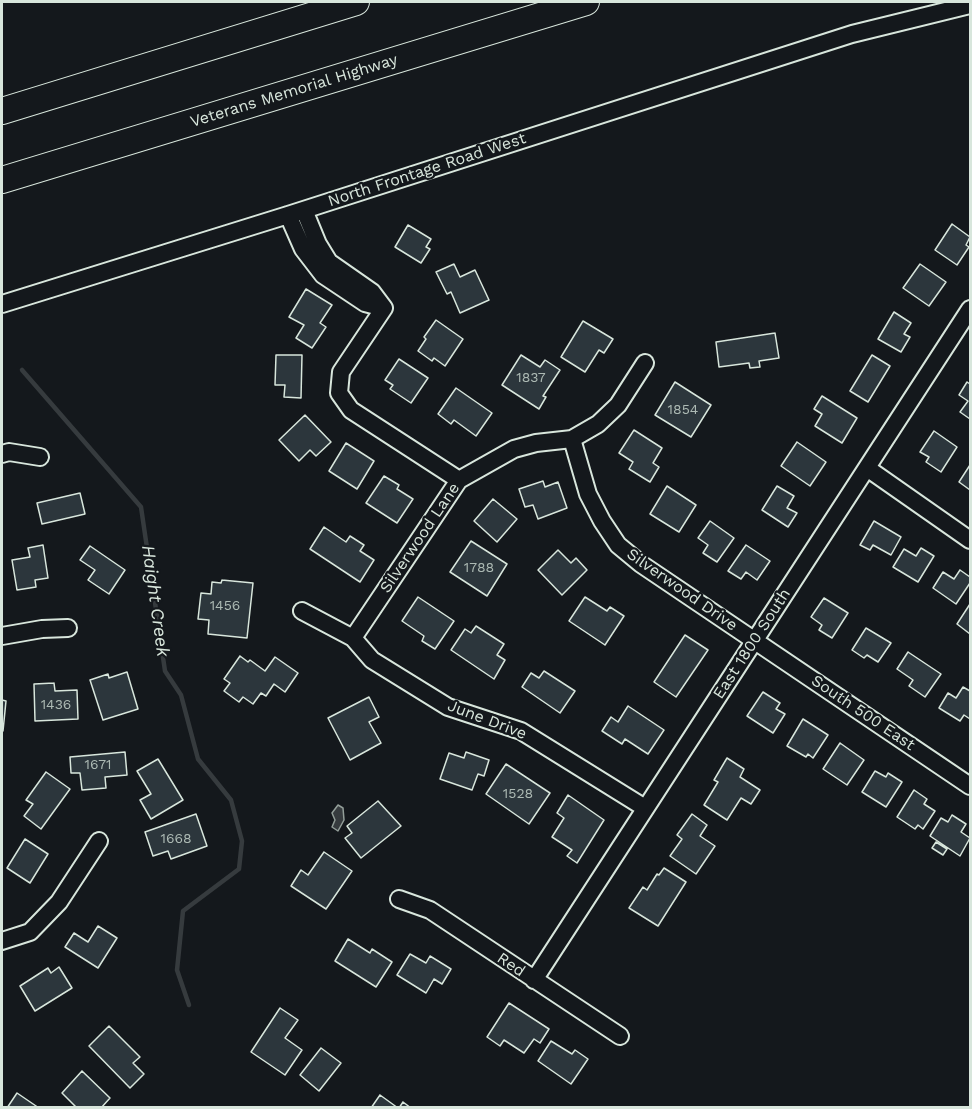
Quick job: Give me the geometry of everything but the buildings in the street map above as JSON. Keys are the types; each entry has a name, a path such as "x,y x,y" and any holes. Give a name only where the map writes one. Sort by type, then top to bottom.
{"highway":[{"path":"2,111 356,2"},
{"name":"Veterans Memorial Highway","path":"2,180 586,2"}],"street":[{"name":"North Frontage Road West","path":"2,304 852,34 970,5"},
{"path":"296,212 329,262 372,292 384,308 341,372 339,393 351,410 459,480"},
{"name":"East 1800 South","path":"534,980 970,309"},
{"name":"Silverwood Lane","path":"354,638 459,480 514,449 536,443 572,439 598,424 618,405 645,363"},
{"name":"Silverwood Drive","path":"572,439 588,494 618,545 641,564 754,640"},
{"path":"2,454 9,452 40,457"},
{"path":"867,468 970,540"},
{"name":"June Drive","path":"302,611 354,638 372,660 448,707 521,731 645,808"},
{"path":"2,636 42,629 68,628"},
{"name":"South 500 East","path":"754,640 970,786"},
{"path":"2,941 30,932 59,902 99,841"},
{"name":"Red","path":"399,899 430,910 620,1036"}],"shaded area":[{"path":"338,805 343,808 344,820 338,831 332,827 335,820 332,813"}],"waterway":[{"name":"Haight Creek","path":"22,370 141,507 165,671 181,695 198,759 231,800 242,841 239,869 183,911 177,970 189,1005"}]}
